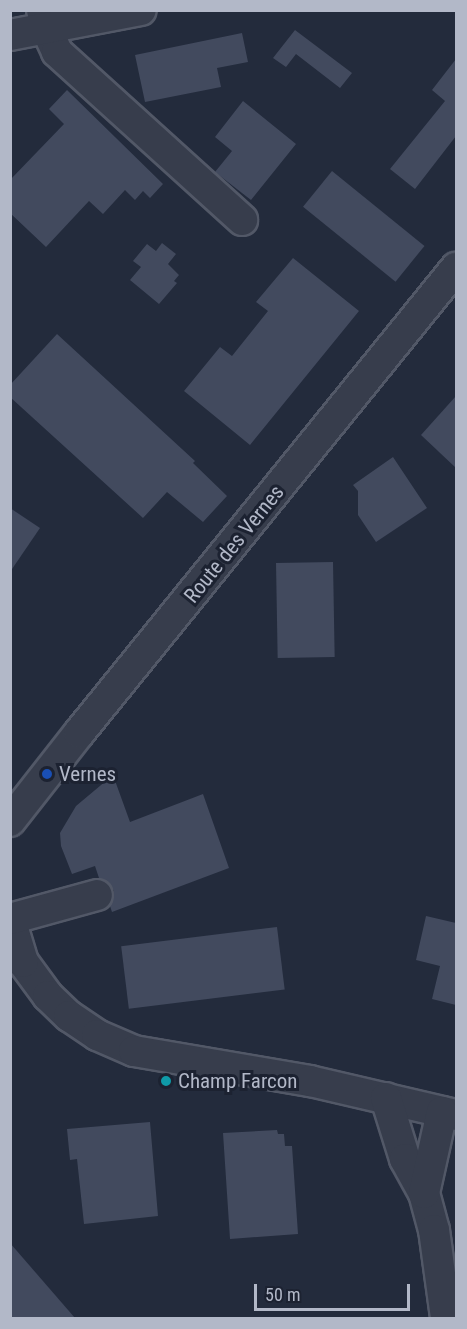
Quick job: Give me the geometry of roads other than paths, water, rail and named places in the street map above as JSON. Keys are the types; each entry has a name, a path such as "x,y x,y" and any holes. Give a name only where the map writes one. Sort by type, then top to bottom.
{"street":[{"path":"10,15 41,16 141,10"},
{"path":"10,35 41,16"},
{"path":"41,16 57,52 242,220"},
{"name":"Route des Vernes","path":"10,821 21,785 456,268"},
{"path":"97,895 10,919 17,958 48,996 69,1016 97,1035 134,1051 310,1081 449,1113 424,1193"},
{"path":"386,1098 405,1159 424,1193 436,1239 446,1318"}],"place":[{"name":"Vernes","path":"47,774"},
{"name":"Champ Farcon","path":"166,1081"}]}
